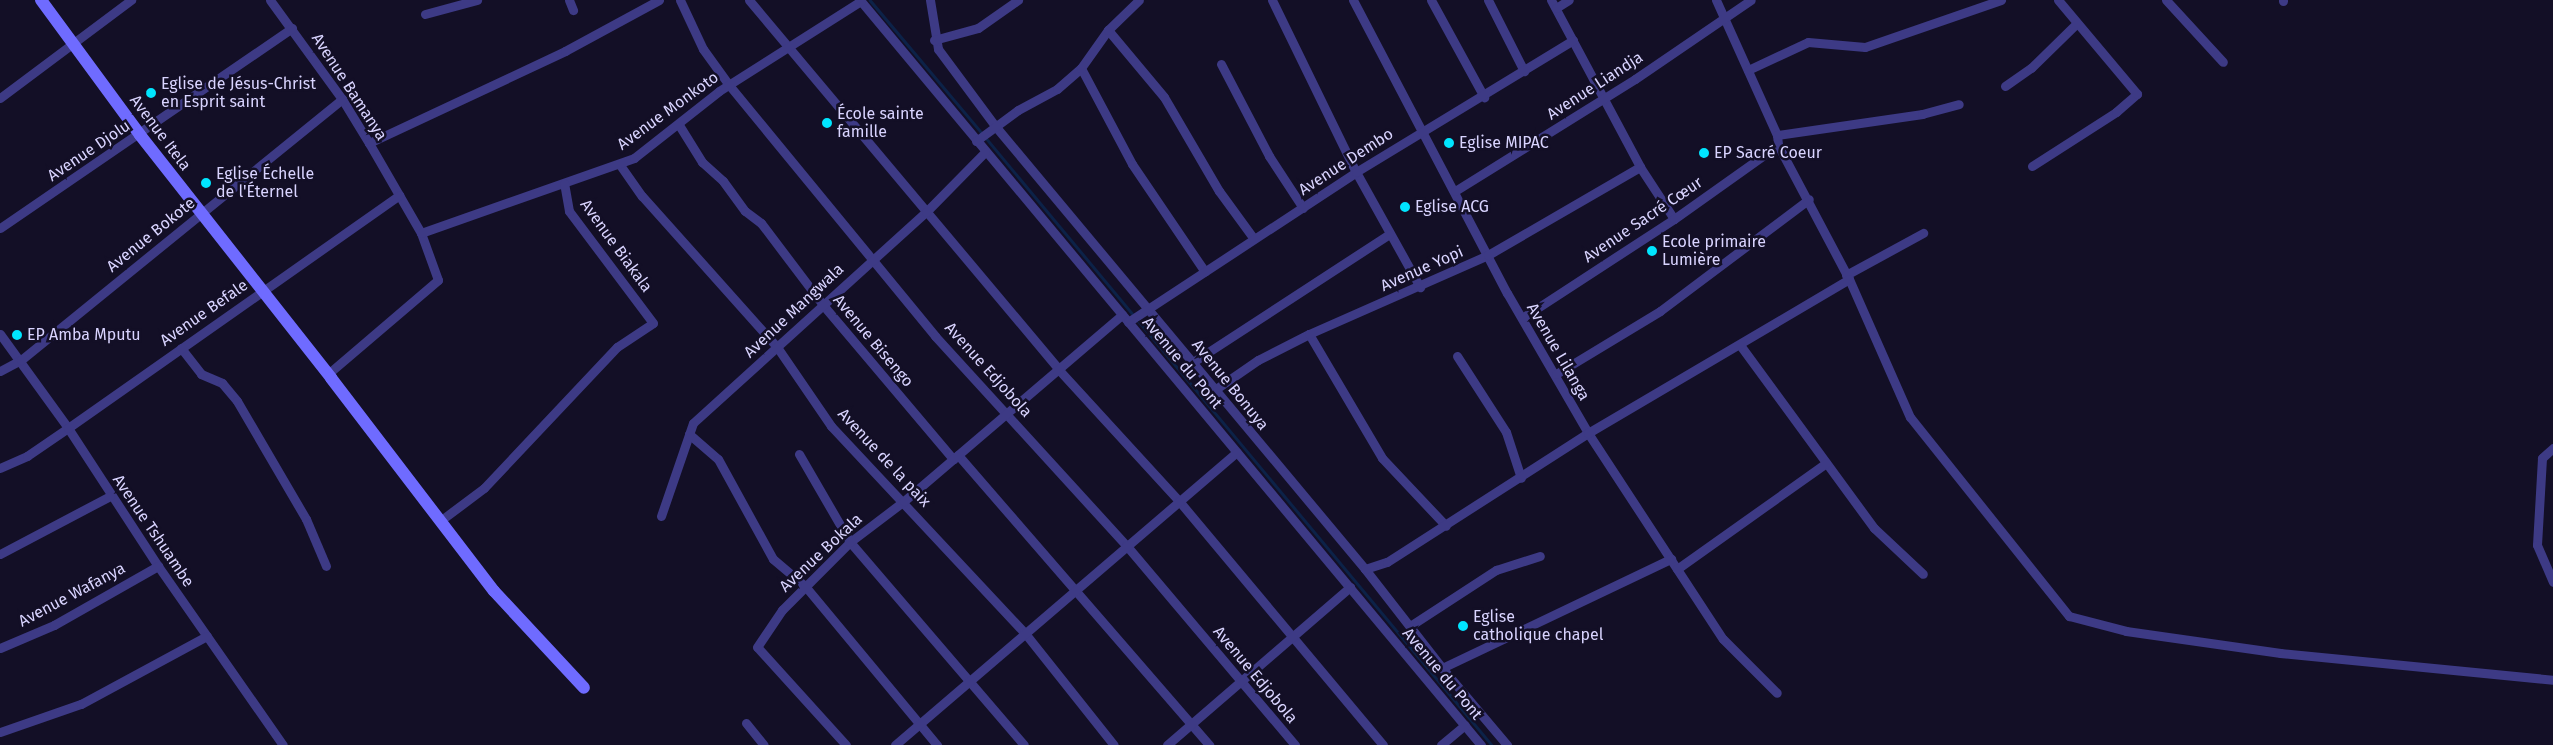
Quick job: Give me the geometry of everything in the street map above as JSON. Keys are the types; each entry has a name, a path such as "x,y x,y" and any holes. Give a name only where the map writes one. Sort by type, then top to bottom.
{"street":[{"name":"Avenue Itela","path":"41,0 140,135 330,376 494,591 584,688"},
{"path":"0,98 131,0"},
{"name":"Avenue Bamanya","path":"270,0 342,99 369,143 421,233 438,280 330,376"},
{"path":"426,14 477,0"},
{"path":"569,0 573,10"},
{"path":"369,143 565,52 659,0"},
{"name":"Avenue Edjobola","path":"680,0 703,49 729,85 935,336 1126,545 1294,745"},
{"path":"749,0 1059,370 1179,501 1383,745"},
{"path":"930,0 934,40 978,28 1018,0"},
{"path":"981,137 1057,89 1081,68 1108,30 1139,0"},
{"path":"1272,0 1356,172 1420,287"},
{"name":"Avenue Lilanga","path":"1352,0 1522,318 1556,374 1588,433 1723,639 1777,693"},
{"path":"1431,0 1484,97"},
{"path":"1488,0 1524,71"},
{"path":"1569,0 1553,4 1605,98 1640,167 1674,218"},
{"path":"1716,0 1777,136 1778,145 1809,199 1848,277 1910,417 2069,616 2126,631 2270,651 2553,680"},
{"name":"Avenue Liandja","path":"1455,191 1605,98 1751,0"},
{"path":"1748,70 1808,42 1865,48 2001,0"},
{"path":"2032,166 2116,112 2137,94 2058,0"},
{"path":"2166,0 2222,62"},
{"name":"Avenue Monkoto","path":"421,233 620,165 679,125 729,85 790,48 860,1"},
{"name":"Avenue du Pont","path":"860,1 981,137 985,152 1122,315 1137,317 1237,452 1481,745"},
{"path":"2005,86 2030,68 2077,23"},
{"name":"Avenue Djolu","path":"0,228 140,135 292,28"},
{"path":"1108,30 1164,97 1219,191 1254,239"},
{"name":"Avenue Bonuya","path":"934,40 1137,317 1193,362 1213,391 1366,569 1442,668 1507,745"},
{"name":"Avenue Dembo","path":"1137,317 1356,172 1422,131 1484,97 1573,40"},
{"path":"1222,64 1269,156 1303,208"},
{"path":"1081,68 1132,164 1205,272"},
{"name":"Avenue Bokote","path":"0,371 21,360 342,99"},
{"path":"1777,136 1922,114 1959,104"},
{"name":"Avenue Bisengo","path":"679,125 702,162 723,181 745,211 761,223 823,305 1210,745"},
{"name":"Avenue Sacré Cœur","path":"1522,318 1674,218 1778,145"},
{"name":"Avenue Mangwala","path":"661,516 693,422 926,212 985,152"},
{"name":"Avenue de la paix","path":"620,165 642,196 777,347 831,426 904,501 1024,632 1114,745"},
{"name":"Avenue Yopi","path":"1213,391 1258,360 1308,334 1420,287 1488,255 1640,167"},
{"name":"Avenue Biakala","path":"440,521 484,488 617,347 653,323 569,211 564,183"},
{"name":"Avenue Befale","path":"0,468 27,456 68,428 398,194"},
{"path":"1556,374 1660,311 1809,199"},
{"path":"1366,569 1387,562 1521,478 1588,433 1740,345 1848,277 1923,233"},
{"path":"1193,362 1389,234"},
{"name":"Avenue Bokala","path":"846,745 757,647 782,610 850,542 904,501 1122,315"},
{"name":"Avenue Tshuambe","path":"0,334 21,360 68,428 110,496 283,745"},
{"path":"1308,334 1382,458 1446,526"},
{"path":"1740,345 1874,528 1923,574"},
{"path":"181,348 201,374 222,383 237,401 306,519 326,566"},
{"path":"1457,356 1506,432 1521,478"},
{"path":"689,434 718,459 772,559 805,586 937,745"},
{"path":"2553,448 2542,458 2537,544 2546,573 2553,582"},
{"path":"895,745 1072,590 1237,452"},
{"path":"800,454 850,542 1024,745"},
{"path":"1677,569 1826,463"},
{"path":"0,554 110,496"},
{"path":"1410,626 1496,570 1540,556"},
{"path":"1442,668 1671,559"},
{"name":"Avenue Wafanya","path":"0,648 54,626 158,566"},
{"path":"1167,745 1294,638 1350,587"},
{"path":"0,732 81,704 206,636"},
{"path":"746,723 764,745"},
{"path":"1441,745 1465,725"}],"waterway":[{"path":"870,0 982,133"},
{"path":"986,138 1492,745"}],"place":[{"name":"Eglise de Jésus-Christ en Esprit saint","path":"151,93"},
{"name":"École sainte famille","path":"827,123"},
{"name":"Eglise MIPAC","path":"1449,143"},
{"name":"EP Sacré Coeur","path":"1704,153"},
{"name":"Eglise Échelle de l'Éternel","path":"206,183"},
{"name":"Eglise ACG","path":"1405,207"},
{"name":"Ecole primaire Lumière","path":"1652,251"},
{"name":"EP Amba Mputu","path":"17,335"},
{"name":"Eglise catholique chapel","path":"1463,626"}]}
